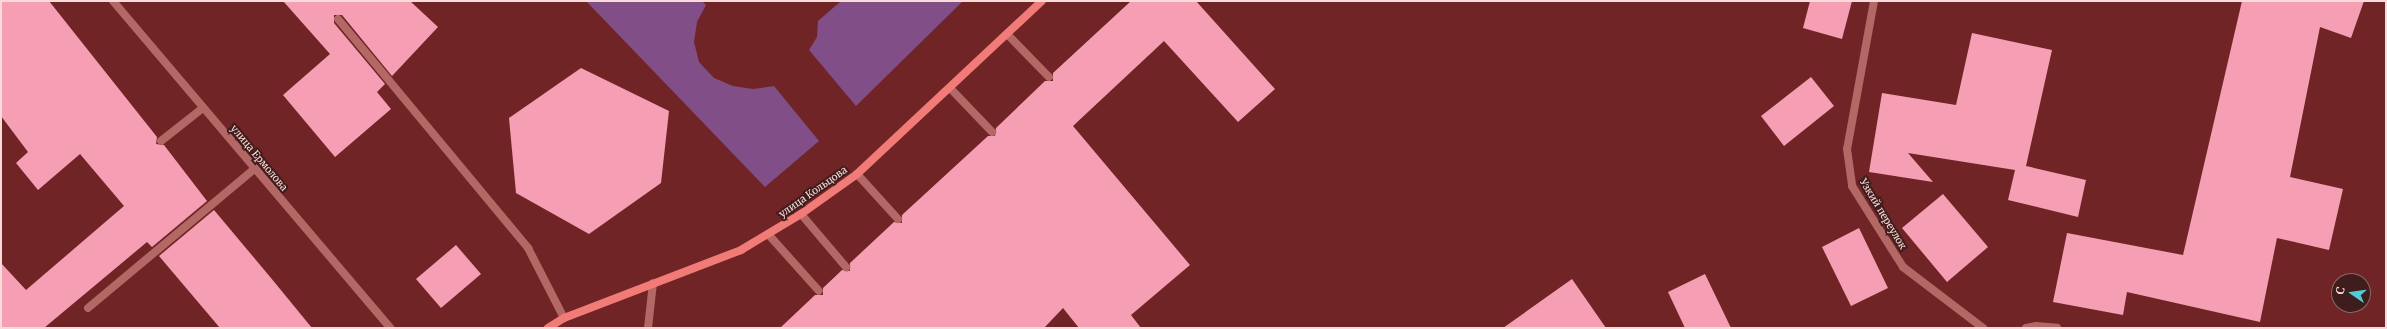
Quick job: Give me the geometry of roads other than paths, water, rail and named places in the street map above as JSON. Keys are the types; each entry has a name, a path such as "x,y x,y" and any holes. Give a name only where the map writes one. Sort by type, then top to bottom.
{"street":[{"name":"улица Ермолова","path":"113,1 390,328"},
{"name":"улица Кольцова","path":"548,328 564,318 741,250 800,214 857,174 1042,1"},
{"name":"Узкий переулок","path":"1874,1 1847,149 1852,186 1903,267 1983,328"},
{"path":"338,19 528,248 564,318"},
{"path":"1008,34 1049,77"},
{"path":"950,88 992,132"},
{"path":"161,141 203,108"},
{"path":"88,308 254,169"},
{"path":"857,174 898,219"},
{"path":"800,214 846,267"},
{"path":"768,234 819,291"},
{"path":"648,328 653,283"},
{"path":"2026,328 2036,326 2057,328"}]}
